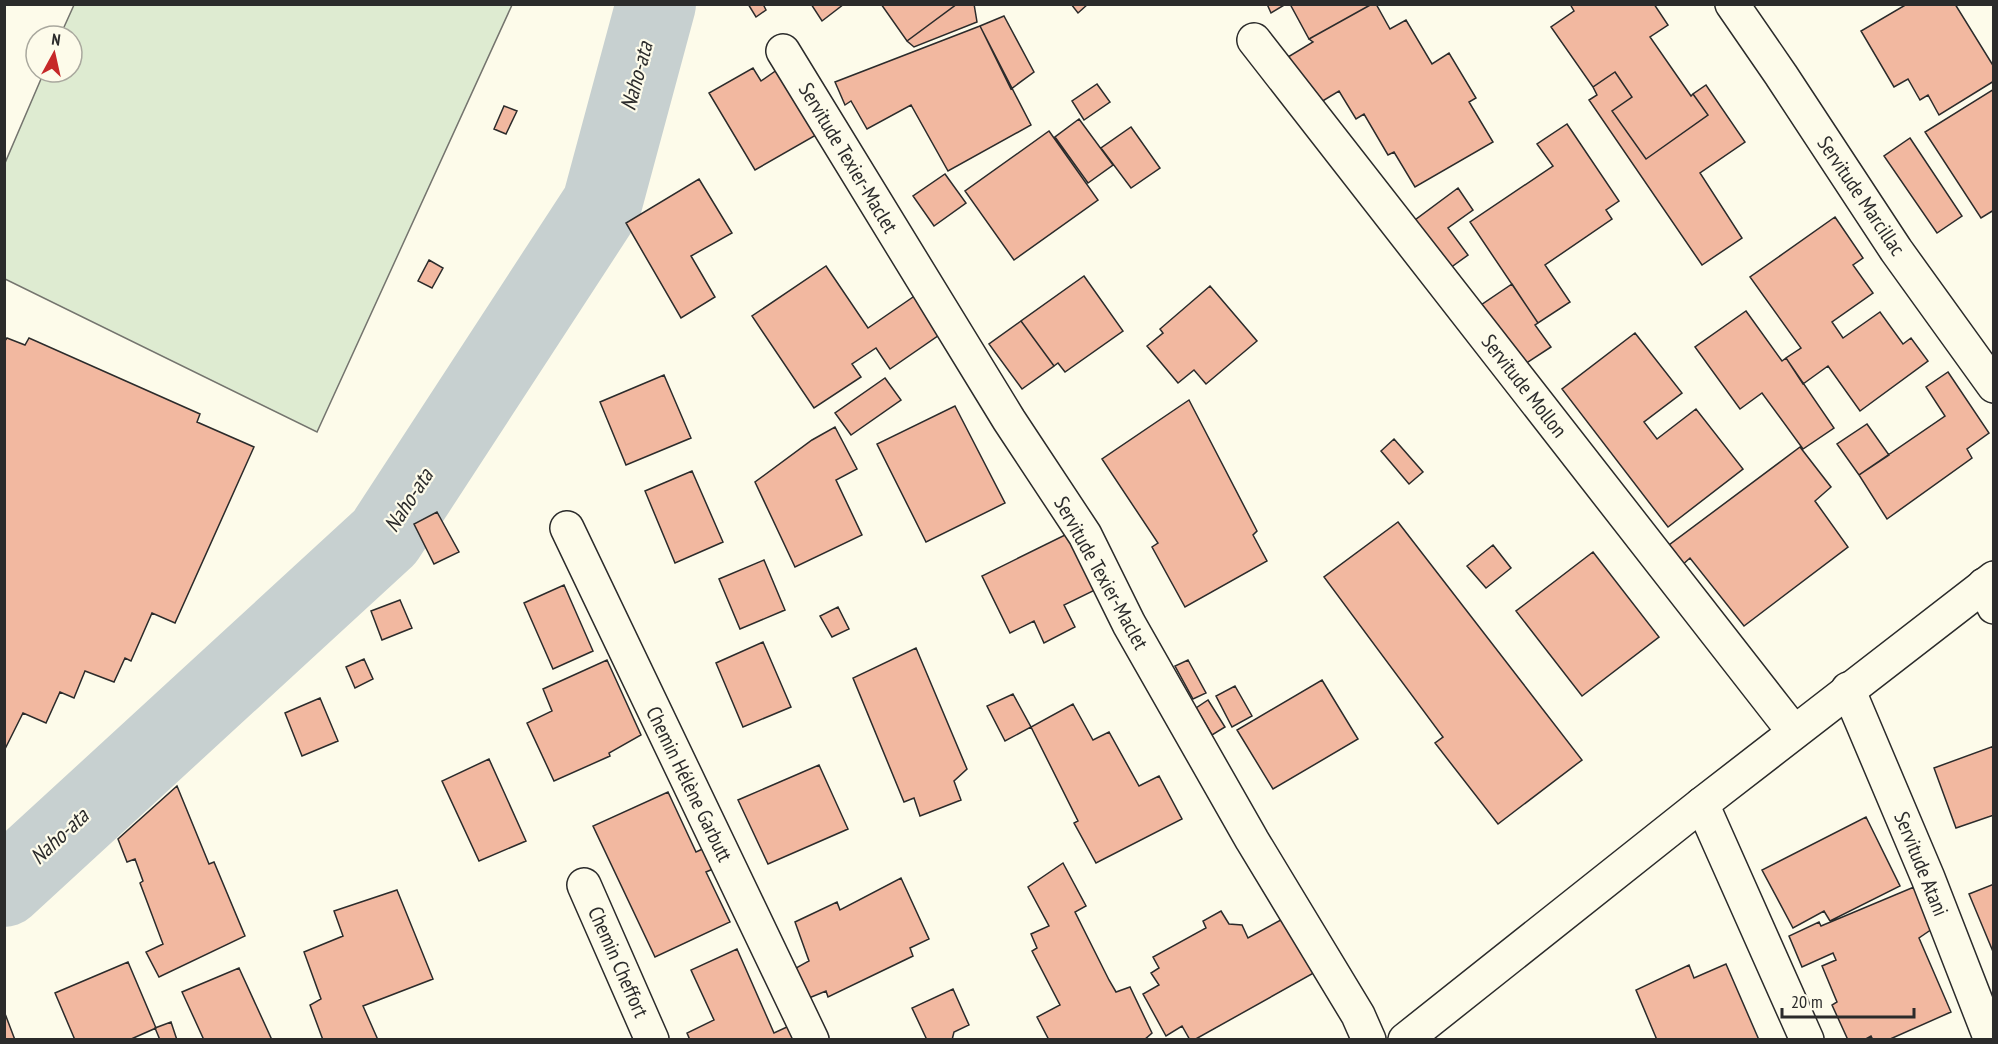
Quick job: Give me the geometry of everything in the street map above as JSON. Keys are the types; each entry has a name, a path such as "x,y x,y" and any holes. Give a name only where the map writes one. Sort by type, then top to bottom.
{"street":[{"name":"Servitude Marcillac","path":"1732,4 1896,250 1994,386"},
{"name":"Servitude Mollon","path":"1254,40 1794,732"},
{"name":"Servitude Texier-Maclet","path":"783,51 1009,420 1085,535 1129,624 1252,840 1358,1015 1370,1040"},
{"name":"Chemin Hélène Garbutt","path":"567,528 812,1040"},
{"path":"1405,1040 1848,689 1990,590"},
{"name":"Servitude Atani","path":"1848,689 1928,878 1991,1040"},
{"path":"1702,804 1807,1040"},
{"name":"Chemin Cheffort","path":"584,885 652,1040"}],"green space":[{"path":"74,5 512,5 317,432 5,279 5,163 39,84 84,84 84,24 65,24"}],"building":[{"path":"748,4 763,4 766,10 756,17"},
{"path":"811,4 844,4 822,21"},
{"path":"881,4 957,4 907,41"},
{"path":"957,4 974,4 977,22 914,47 907,41"},
{"path":"1071,4 1088,4 1078,13"},
{"path":"1267,4 1286,4 1271,13"},
{"path":"1290,4 1372,4 1309,39"},
{"path":"1372,4 1376,4 1390,29 1406,20 1432,64 1449,53 1476,98 1469,102 1493,142 1415,187 1394,152 1388,155 1364,114 1356,119 1339,91 1321,102 1288,57 1313,42 1309,39"},
{"path":"1570,4 1654,4 1668,25 1650,37 1691,96 1693,94 1708,115 1646,159 1612,111 1632,97 1615,72 1593,87 1551,27 1574,11"},
{"path":"1907,4 1955,4 1994,67 1994,81 1939,115 1928,95 1920,100 1908,79 1894,87 1861,31"},
{"path":"1004,16 1034,72 1011,89 980,26"},
{"path":"980,26 1031,125 948,171 911,105 867,129 851,101 845,105 835,82"},
{"path":"784,65 823,131 755,170 709,93 753,68 761,81"},
{"path":"1615,72 1632,97 1612,111 1646,159 1708,115 1693,94 1706,85 1745,142 1700,173 1742,238 1702,265 1589,100 1597,95 1593,87"},
{"path":"1097,84 1110,102 1084,120 1072,101"},
{"path":"1994,89 1994,210 1981,218 1925,132"},
{"path":"504,106 517,111 506,134 494,129"},
{"path":"1079,119 1113,165 1088,183 1055,137"},
{"path":"1567,124 1619,201 1606,210 1612,219 1545,265 1570,302 1538,323 1470,222 1553,166 1537,144"},
{"path":"1131,127 1160,168 1131,188 1101,148"},
{"path":"1049,131 1098,200 1014,260 965,191"},
{"path":"1910,138 1962,216 1937,233 1884,156"},
{"path":"945,174 966,203 934,226 913,196"},
{"path":"699,179 732,233 691,256 715,297 681,318 626,223"},
{"path":"1458,188 1473,210 1448,228 1468,255 1450,268 1415,220"},
{"path":"1835,217 1863,258 1853,265 1873,293 1832,322 1843,338 1880,312 1903,344 1911,338 1928,361 1860,411 1828,366 1803,384 1786,358 1801,348 1750,277"},
{"path":"429,260 443,268 432,288 418,281"},
{"path":"826,266 868,328 916,295 942,333 890,369 876,348 852,364 861,377 814,408 752,316"},
{"path":"1084,276 1123,331 1065,372 1058,363 1054,366 1021,321"},
{"path":"1512,284 1538,323 1535,325 1551,347 1522,366 1481,305"},
{"path":"1210,286 1257,341 1206,384 1194,370 1178,383 1147,346 1163,333 1160,329"},
{"path":"1746,311 1782,361 1786,358 1834,428 1803,449 1762,393 1740,409 1695,347"},
{"path":"1021,321 1054,366 1022,389 989,344"},
{"path":"1635,333 1682,393 1644,422 1657,439 1696,409 1743,469 1668,527 1562,389"},
{"path":"7,338 25,345 29,338 200,414 197,422 254,447 175,623 152,613 131,661 125,658 114,682 85,671 74,698 60,692 46,723 23,713 4,751 4,342"},
{"path":"1948,372 1989,433 1967,449 1972,458 1887,519 1859,475 1945,416 1926,387"},
{"path":"664,375 691,438 626,465 600,402"},
{"path":"885,378 901,400 851,435 835,413"},
{"path":"1189,400 1257,531 1253,535 1267,561 1185,607 1152,547 1158,543 1102,459"},
{"path":"955,406 1005,503 926,542 877,444"},
{"path":"1867,424 1889,455 1859,475 1837,444"},
{"path":"835,427 857,469 836,480 862,535 795,567 755,482 812,440"},
{"path":"1394,439 1423,472 1409,484 1381,451"},
{"path":"1800,447 1831,487 1815,501 1848,547 1744,626 1690,558 1680,567 1665,548"},
{"path":"692,471 723,542 675,563 645,491"},
{"path":"437,512 459,552 434,564 414,524"},
{"path":"1398,522 1582,760 1498,824 1435,743 1443,737 1324,577"},
{"path":"1067,534 1095,590 1064,605 1075,627 1044,643 1034,621 1010,633 982,576"},
{"path":"1493,545 1511,568 1486,588 1467,566"},
{"path":"1593,552 1659,637 1582,696 1516,611"},
{"path":"764,560 785,610 740,629 719,579"},
{"path":"564,585 593,651 553,669 524,603"},
{"path":"400,600 412,628 382,640 371,611"},
{"path":"838,607 849,629 832,637 820,616"},
{"path":"763,642 791,707 743,727 716,663"},
{"path":"916,648 967,769 954,781 961,800 920,816 914,798 904,802 853,678"},
{"path":"364,659 373,679 355,688 346,667"},
{"path":"607,660 641,735 609,753 610,756 554,781 527,723 552,711 543,689"},
{"path":"1188,660 1206,693 1193,699 1175,666"},
{"path":"1322,680 1358,739 1273,789 1237,730"},
{"path":"1235,686 1252,716 1232,727 1216,696"},
{"path":"1013,694 1031,727 1005,741 987,706"},
{"path":"320,698 338,741 302,756 285,713"},
{"path":"1208,700 1225,727 1212,735 1196,708"},
{"path":"1073,704 1093,740 1109,732 1139,786 1159,776 1182,819 1096,863 1074,823 1078,821 1031,727"},
{"path":"1994,746 1994,815 1956,828 1934,768"},
{"path":"489,759 526,841 479,861 442,781"},
{"path":"819,765 848,829 768,864 738,800"},
{"path":"177,786 209,864 214,862 245,936 159,977 146,952 163,944 140,883 143,881 135,859 127,862 118,839"},
{"path":"668,792 696,852 707,847 718,867 706,872 730,922 655,957 593,826"},
{"path":"1866,817 1900,886 1830,921 1824,911 1793,928 1762,870"},
{"path":"1063,863 1086,906 1075,912 1109,980 1116,992 1130,987 1152,1033 1144,1040 1049,1040 1037,1017 1060,1005 1032,951 1037,948 1031,934 1049,926 1028,887"},
{"path":"901,878 929,939 910,948 913,956 828,997 826,991 809,998 796,968 809,961 795,922 837,902 840,910"},
{"path":"1994,884 1994,954 1969,894"},
{"path":"1914,887 1932,929 1919,938 1951,1012 1888,1040 1873,1040 1871,1036 1864,1040 1848,1040 1832,1005 1837,1002 1822,966 1836,960 1833,953 1802,967 1789,936 1819,922 1821,926"},
{"path":"397,890 433,979 363,1006 378,1040 323,1040 310,1005 321,999 304,952 343,936 334,911"},
{"path":"1221,911 1229,924 1242,925 1248,938 1288,916 1319,970 1194,1040 1190,1040 1182,1026 1166,1036 1143,994 1159,985 1151,973 1159,968 1153,957 1206,928 1203,921"},
{"path":"737,949 774,1033 789,1026 795,1040 690,1040 687,1033 714,1020 691,970"},
{"path":"128,962 156,1028 129,1040 75,1040 55,993"},
{"path":"1726,964 1759,1040 1657,1040 1636,990 1689,965 1694,978"},
{"path":"239,968 272,1040 204,1040 182,992"},
{"path":"953,989 969,1025 954,1032 952,1040 927,1040 912,1008"},
{"path":"4,1011 15,1040 4,1040"},
{"path":"171,1022 177,1040 160,1040 155,1028"}],"waterway":[{"name":"Naho-ata","path":"4,887 385,537 602,204 656,4"}]}
